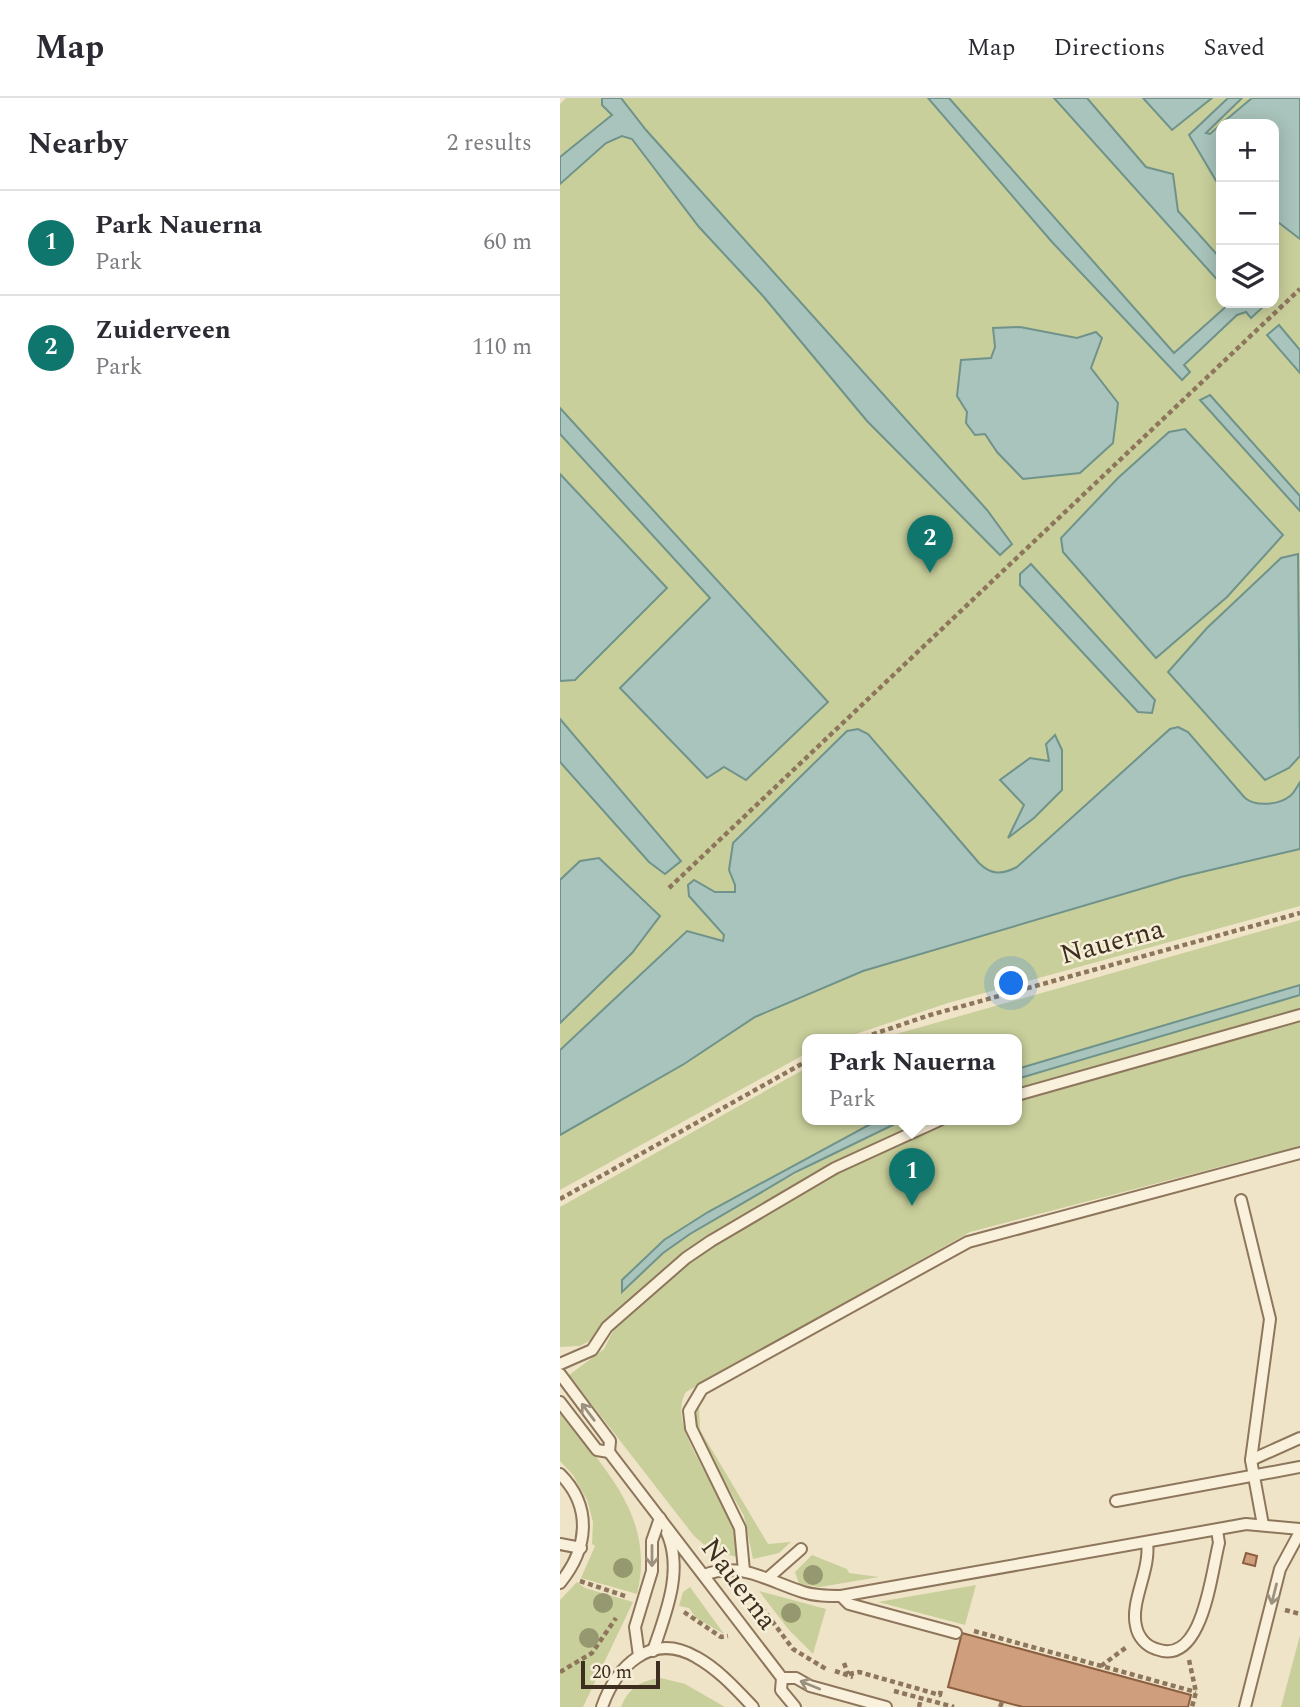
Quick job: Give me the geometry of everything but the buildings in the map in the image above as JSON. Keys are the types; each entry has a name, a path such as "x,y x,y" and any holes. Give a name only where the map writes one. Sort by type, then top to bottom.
{"lane":[{"path":"1022,1094 1300,1015"},
{"path":"560,1364 592,1350 607,1327 686,1258 710,1241 835,1168 929,1125"},
{"path":"744,1571 740,1528 691,1428 692,1402 702,1388 968,1242 1300,1153"},
{"path":"1241,1200 1270,1319 1251,1460 1263,1525"},
{"path":"560,1374 610,1441 609,1452 597,1450 560,1402"},
{"path":"1251,1460 1300,1438"},
{"name":"Nauerna","path":"609,1452 782,1678 781,1690 795,1707"},
{"path":"1115,1501 1300,1467"},
{"path":"560,1474 575,1493 584,1530 581,1548 560,1583"},
{"name":"Nauerna","path":"653,1651 667,1609 673,1578 671,1542 660,1518"},
{"name":"Nauerna","path":"639,1656 635,1627 652,1571 652,1541 660,1518"},
{"path":"704,1576 719,1569 744,1571 804,1592 841,1596 1246,1524 1300,1530 1280,1569 1245,1707"},
{"path":"1147,1542 1149,1557 1134,1617 1140,1638 1157,1650 1167,1652 1185,1646 1197,1631 1219,1543 1217,1530"},
{"path":"560,1544 581,1548"},
{"path":"768,1578 802,1549"},
{"path":"841,1596 849,1604 956,1633"},
{"path":"602,1707 617,1673 639,1656 667,1649 695,1656 753,1707"},
{"path":"782,1678 796,1678 810,1686 886,1707"}],"path":[{"path":"669,888 1300,289"},
{"name":"Nauerna","path":"874,1034 930,1015 1300,914"},
{"path":"560,1199 802,1064"},
{"path":"560,1672 580,1662 602,1642 626,1597"},
{"path":"763,1609 802,1656 823,1668 859,1681"},
{"path":"956,1633 966,1629 1196,1692"},
{"path":"1101,1666 1140,1638"},
{"path":"1185,1646 1196,1692 1192,1707"},
{"path":"844,1663 848,1675"},
{"path":"848,1675 859,1672 940,1695 941,1689"},
{"path":"884,1688 954,1707"},
{"path":"919,1707 921,1698"}],"green space":[{"path":"566,98 602,98 602,105 612,115 560,157 560,104"},
{"path":"621,98 1300,98 1300,906 948,1003 856,1034 802,1034 802,1056 560,1190 560,179 606,143 634,126"},
{"path":"1300,920 1300,985 1022,1068 1022,1034 896,1034"},
{"path":"1300,995 1300,1146 970,1232 686,1392 681,1409 684,1428 728,1515 736,1537 737,1557 709,1549 694,1536 569,1375 604,1349 614,1329 648,1298 640,1290 602,1324 595,1338 580,1346 560,1347 560,1207 802,1071 802,1125 869,1125 675,1232 647,1255 622,1292 663,1253 690,1234 752,1197 879,1130 891,1125 1022,1125 1022,1078"},
{"path":"706,1397 699,1407 700,1430 768,1544 791,1542 779,1553 753,1559 744,1516 699,1436 697,1410 698,1406"},
{"path":"560,1412 609,1474 633,1517 641,1566 637,1594 581,1578 595,1546 592,1544 593,1522 587,1500 573,1475 560,1461"},
{"path":"812,1555 847,1569 849,1573 879,1577 820,1587 799,1584 795,1572"},
{"path":"577,1582 585,1588 633,1602 583,1707 560,1707 560,1600"},
{"path":"976,1585 965,1625 878,1602"},
{"path":"690,1587 724,1634 696,1618 689,1608 679,1606 683,1592"},
{"path":"759,1591 826,1609 813,1654 789,1630"},
{"path":"1300,1635 1300,1707 1281,1707"},
{"path":"661,1678 685,1684 725,1707 621,1707 636,1686"}],"water":[{"path":"602,98 621,98 646,130 987,510 1012,544 1000,555 867,421 763,296 699,227 632,139 622,136 606,143 560,184 560,157 612,115 602,105"},
{"path":"928,98 949,98 1174,353 1224,308 1262,308 1251,318 1246,312 1237,315 1184,365 1190,372 1182,380 1052,242"},
{"path":"1054,98 1087,98 1146,167 1173,174 1178,211 1216,253 1216,278"},
{"path":"1143,98 1212,98 1172,130"},
{"path":"1228,98 1242,98 1220,119 1216,119 1216,123 1206,133 1210,134 1216,129 1216,181 1189,135"},
{"path":"1252,98 1300,98 1300,239 1279,223 1279,119 1227,119"},
{"path":"1279,325 1300,350 1300,373 1267,335"},
{"path":"1020,327 1077,338 1096,332 1102,338 1091,368 1118,403 1113,443 1080,473 1023,479 997,452 985,434 975,435 966,423 967,412 957,396 961,360 991,358 995,347 993,328"},
{"path":"1210,395 1300,496 1300,511 1200,400"},
{"path":"560,408 828,702 746,780 724,767 707,778 620,688 710,598 560,434"},
{"path":"1185,429 1283,535 1227,597 1156,658 1063,552 1061,538 1118,478 1169,432"},
{"path":"560,474 667,588 575,680 560,681"},
{"path":"1298,554 1300,756 1289,768 1265,780 1168,672 1207,628 1281,558"},
{"path":"1031,564 1155,700 1152,713 1138,712 1020,585 1020,574"},
{"path":"560,719 681,861 665,874 649,862 560,762"},
{"path":"1178,727 1188,732 1250,801 1268,804 1280,801 1291,795 1300,782 1300,849 1181,877 863,971 755,1017 684,1064 560,1135 560,1050 687,931 723,941 724,935 689,896 688,885 694,880 715,892 735,892 729,870 733,843 847,731 858,729 868,734 979,863 988,870 997,872 1017,867 1170,729"},
{"path":"1055,735 1062,750 1062,790 1034,818 1008,838 1024,805 1000,780 1030,758 1049,761 1046,744"},
{"path":"599,858 660,916 632,953 560,1023 560,880 580,861"},
{"path":"1300,985 1300,995 1022,1078 1022,1068"},
{"path":"869,1125 893,1125 796,1172 690,1234 663,1253 622,1292 622,1280 664,1240 708,1212"}],"place":[{"name":"Zuiderveen","path":"930,573"},
{"name":"Park Nauerna","path":"912,1206"}]}
